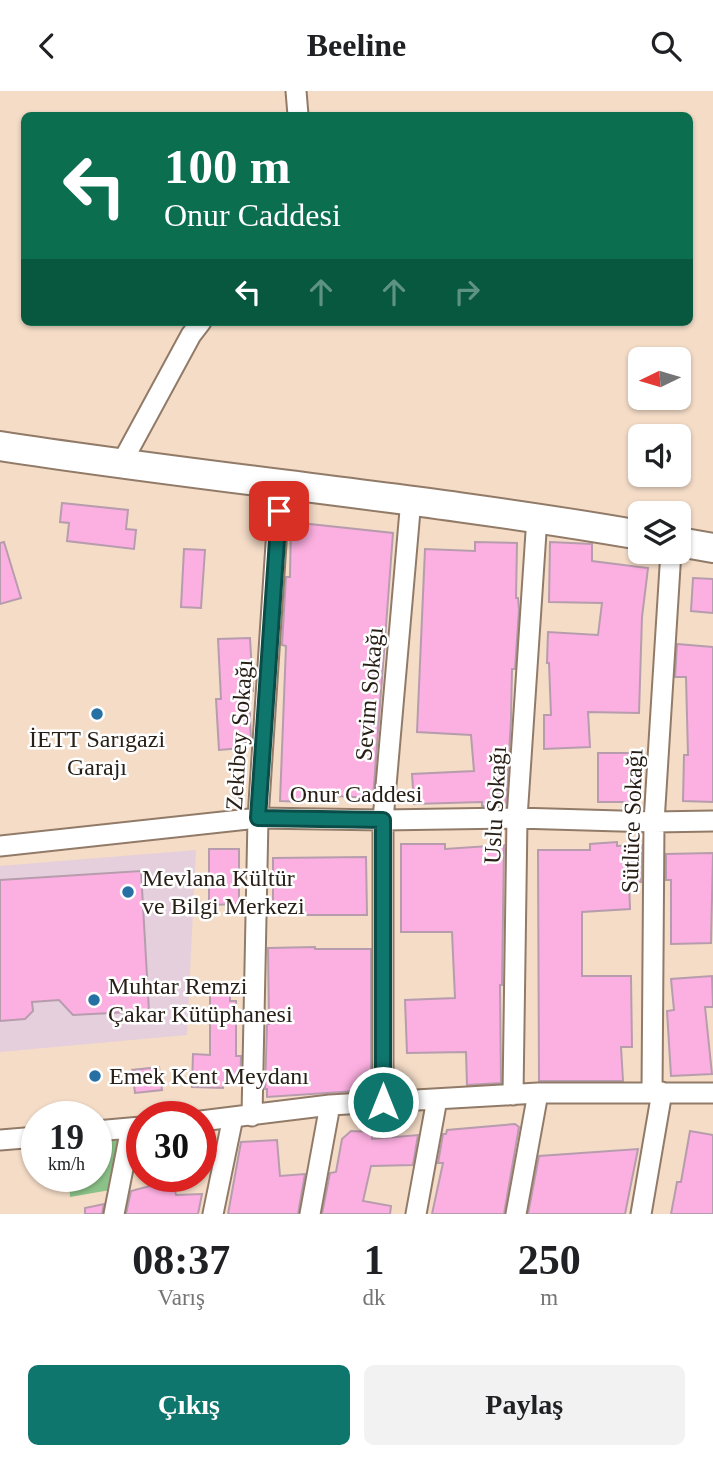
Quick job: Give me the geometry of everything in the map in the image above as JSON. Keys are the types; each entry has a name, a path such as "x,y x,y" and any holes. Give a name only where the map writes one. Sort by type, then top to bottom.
{"main road":[{"path":"0,446 121,464 411,499 628,533"},
{"path":"691,544 713,548"}],"street":[{"path":"296,91 298,112"},
{"path":"121,464 198,326"},
{"name":"Zekibey Sokağı","path":"213,1214 243,1116 258,818 281,483"},
{"name":"Sevim Sokağı","path":"383,1102 383,820 411,499"},
{"name":"Uslu Sokağı","path":"513,1095 517,818 537,517"},
{"name":"Sütlüce Sokağı","path":"641,1214 657,1092 654,823 670,564"},
{"name":"Onur Caddesi","path":"0,846 258,818 517,818 654,823 713,821"},
{"path":"217,1119 330,1105 538,1093 713,1093"},
{"path":"516,1214 538,1093"},
{"path":"416,1214 437,1099"},
{"path":"310,1214 330,1105"},
{"path":"0,1140 21,1138"},
{"path":"114,1214 126,1167"}],"shaded area":[{"path":"196,850 187,1035 0,1052 0,866"}],"green space":[{"path":"118,1137 116,1189 112,1190 112,1138"},
{"path":"70,1192 99,1192 70,1197"}],"building":[{"path":"62,503 128,510 126,529 136,530 134,549 67,541 69,523 60,522"},
{"path":"291,522 393,533 373,798 335,796 334,803 280,801 286,646 282,645 286,577 290,577"},
{"path":"4,542 21,598 0,604 0,543"},
{"path":"475,542 517,543 516,598 519,610 515,669 512,669 506,806 482,806 482,802 414,804 412,774 474,771 471,735 417,732 425,549 475,551"},
{"path":"550,542 592,544 592,561 648,568 642,617 639,713 588,712 590,747 544,749 544,715 551,715 547,663 548,632 598,635 602,603 549,602"},
{"path":"184,549 205,550 201,608 181,607"},
{"path":"693,578 713,579 713,613 691,611"},
{"path":"250,638 253,691 249,691 251,742 242,742 242,748 219,750 216,699 221,699 218,639"},
{"path":"677,644 713,647 713,802 683,801 684,755 688,755 686,677 675,677"},
{"path":"598,753 637,753 637,802 598,802"},
{"path":"617,842 617,846 642,845 641,882 629,882 630,909 582,912 582,976 631,976 632,1047 621,1047 623,1081 539,1081 538,850 590,850 590,844"},
{"path":"401,844 445,844 445,849 504,845 500,985 501,1083 467,1085 466,1052 407,1053 405,1000 455,998 452,932 401,932"},
{"path":"209,849 239,849 239,904 209,905"},
{"path":"713,853 711,943 671,944 671,880 666,880 666,854"},
{"path":"366,857 367,915 273,915 273,858"},
{"path":"141,871 149,1011 73,1015 59,1000 32,1002 33,1011 25,1019 0,1021 0,880"},
{"path":"268,948 371,949 371,1090 267,1097"},
{"path":"712,976 713,1007 705,1007 712,1074 671,1076 667,1011 674,1010 671,979"},
{"path":"210,985 230,985 230,1001 236,1001 236,1056 241,1056 240,1085 224,1082 223,1088 192,1087 193,1054 210,1055"},
{"path":"159,1067 162,1090 135,1093 132,1070"},
{"path":"515,1124 519,1127 504,1214 432,1214 443,1163 438,1163 443,1134 446,1134 447,1130"},
{"path":"351,1131 372,1132 372,1139 418,1135 413,1165 371,1166 363,1201 391,1206 390,1214 322,1214 330,1173 336,1172 342,1139"},
{"path":"690,1131 713,1135 713,1214 671,1214 677,1182 681,1182"},
{"path":"277,1140 280,1176 305,1174 298,1214 228,1214 241,1142"},
{"path":"638,1149 625,1214 528,1214 539,1156"},
{"path":"131,1192 202,1194 198,1214 126,1214"},
{"path":"104,1204 102,1214 85,1214 85,1208"}],"place":[{"name":"İETT Sarıgazi Garajı","path":"97,714"},
{"name":"Mevlana Kültür ve Bilgi Merkezi","path":"128,892"},
{"name":"Muhtar Remzi Çakar Kütüphanesi","path":"94,1000"},
{"name":"Emek Kent Meydanı","path":"95,1076"}],"route":[{"path":"279,511 258,818 383,820 383,1102"}]}
